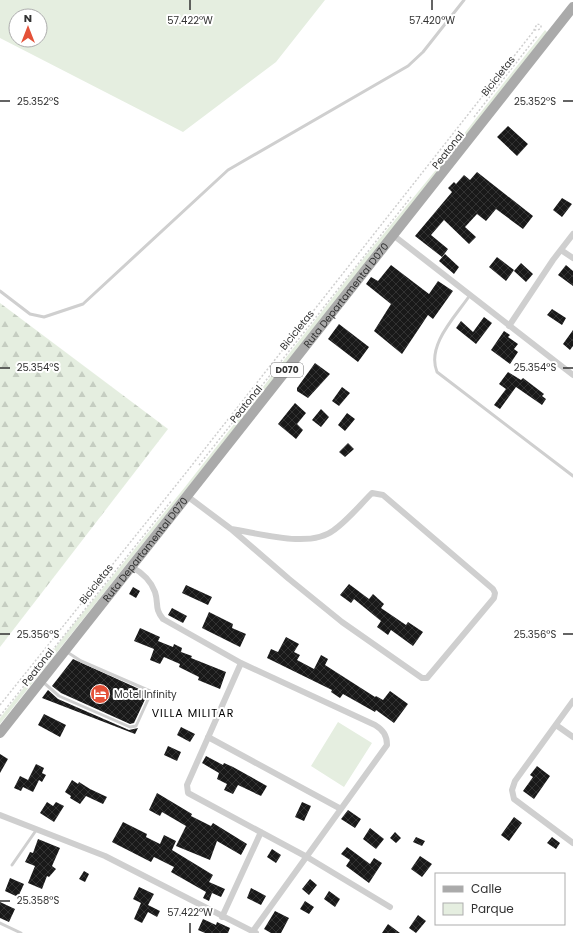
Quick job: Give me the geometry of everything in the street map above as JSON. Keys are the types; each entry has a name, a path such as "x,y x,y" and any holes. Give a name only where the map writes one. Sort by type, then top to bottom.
{"main road":[{"name":"Ruta Departamental D070","path":"0,733 573,7"}],"street":[{"path":"509,326 573,234"},
{"path":"393,235 573,375"},
{"path":"561,250 573,258"},
{"path":"187,496 231,529 289,580 342,622 422,678 428,678 494,598 494,589 378,492 372,493 334,530 322,537 300,539 231,529"},
{"path":"0,815 105,856 222,917 255,932 387,745 387,737 383,730 241,663 163,619 157,612 155,592 146,577 132,566"},
{"path":"241,663 187,785 188,793 307,857 390,907"},
{"path":"573,701 515,781 512,790 514,799 573,843"},
{"path":"556,724 573,737"},
{"path":"208,737 341,809"},
{"path":"222,917 261,832"}],"lane":[{"path":"0,291 30,314 44,317 83,304 228,170 408,66 423,52 464,0"},
{"path":"470,295 436,346 433,357 437,372 573,476"},
{"path":"41,681 58,696 130,728 136,726 151,693 150,691 81,661 65,651"},
{"path":"12,865 37,829"},
{"path":"0,923 21,933"}],"path":[{"name":"Bicicletas","path":"0,705 534,30"},
{"path":"472,119 537,36"},
{"name":"Peatonal","path":"197,468 413,194"},
{"name":"Peatonal","path":"0,716 175,496"}],"green space":[{"path":"0,0 325,0 276,62 183,132 19,48 48,48 48,8 8,8 8,42 0,38"},
{"path":"545,30 548,33 0,724 0,718 73,625 185,487 359,264 435,171"},
{"path":"0,303 168,429 0,647"},
{"path":"338,722 372,743 344,787 311,766"}],"building":[{"path":"508,126 528,144 517,156 497,137"},
{"path":"477,172 533,216 523,229 496,209 486,221 477,214 465,227 476,237 469,244 444,220 431,235 448,249 442,257 415,236 452,192 448,188 454,182 456,184 464,175 470,180"},
{"path":"562,198 572,204 562,217 553,210"},
{"path":"445,254 459,267 454,274 439,261"},
{"path":"497,257 514,270 506,281 489,267"},
{"path":"521,263 533,274 526,282 514,271"},
{"path":"391,265 429,294 438,281 453,291 433,319 428,315 402,354 374,331 391,304 366,284 371,277 378,281"},
{"path":"566,265 573,271 573,286 558,275"},
{"path":"552,309 566,318 562,325 547,315"},
{"path":"484,317 492,323 476,344 456,328 461,321 473,332"},
{"path":"339,324 369,347 358,362 328,339"},
{"path":"573,330 573,346 570,350 563,344"},
{"path":"504,331 510,335 508,337 518,344 514,349 518,352 510,364 491,350"},
{"path":"315,363 330,374 308,398 297,391 297,388"},
{"path":"508,372 521,380 523,378 544,394 542,396 546,399 542,405 516,387 500,409 494,405 506,389 499,384"},
{"path":"342,387 350,393 339,406 332,401"},
{"path":"295,403 306,413 297,424 303,430 296,439 278,424"},
{"path":"321,409 329,417 321,427 312,420"},
{"path":"347,413 355,419 345,431 338,425"},
{"path":"348,443 354,449 345,457 339,452"},
{"path":"349,584 369,599 373,594 384,604 381,608 406,625 408,622 423,632 413,646 391,630 388,635 377,627 381,621 354,599 351,603 340,595"},
{"path":"186,585 212,597 208,605 182,593"},
{"path":"133,587 140,591 136,598 129,594"},
{"path":"172,608 187,616 183,623 168,615"},
{"path":"209,612 233,624 232,628 246,634 240,647 202,628"},
{"path":"140,628 160,637 158,641 173,647 174,644 182,648 181,652 192,656 191,658 226,672 220,689 198,680 199,677 179,667 180,664 164,657 160,664 150,660 154,649 134,641"},
{"path":"286,637 299,644 294,652 300,655 297,660 314,669 321,655 328,659 325,665 375,697 376,696 383,700 390,691 408,704 394,723 376,710 375,712 343,694 340,698 331,692 332,690 267,658 271,649 278,652"},
{"name":"Motel Infinity","path":"73,659 148,693 134,723 130,724 61,693 52,686"},
{"path":"48,690 58,699 129,730 138,728 135,734 42,698"},
{"path":"44,714 66,725 60,737 38,725"},
{"path":"181,727 195,734 190,742 177,735"},
{"path":"168,746 181,752 177,761 164,755"},
{"path":"0,754 8,759 0,773"},
{"path":"206,756 223,765 224,763 233,767 267,786 261,796 238,785 233,794 224,790 227,784 217,779 219,773 202,763"},
{"path":"36,764 44,768 42,773 46,775 42,782 39,780 33,792 23,787 21,791 14,788 20,776 28,780"},
{"path":"537,766 550,776 534,799 523,791 533,777 530,775"},
{"path":"72,780 78,784 79,782 107,797 103,804 86,796 80,804 70,798 71,796 65,792"},
{"path":"157,793 192,814 191,816 211,826 213,823 247,844 241,855 217,841 210,860 176,846 186,826 162,812 160,816 149,810"},
{"path":"47,802 53,806 56,802 64,806 54,822 40,813"},
{"path":"302,802 311,806 304,821 295,817"},
{"path":"348,810 361,819 355,828 341,819"},
{"path":"514,817 522,823 509,841 501,835"},
{"path":"123,822 147,834 146,837 160,844 164,835 176,841 172,850 213,875 209,882 225,889 221,897 212,893 209,901 203,898 206,892 171,872 174,867 154,857 151,862 112,842"},
{"path":"370,828 384,839 376,849 363,839"},
{"path":"395,832 401,838 396,843 390,838"},
{"path":"416,837 425,841 422,846 413,842"},
{"path":"552,837 560,843 556,849 547,843"},
{"path":"38,839 60,848 52,866 56,869 49,877 47,876 42,889 28,883 35,866 25,862 30,852 33,853"},
{"path":"347,847 370,864 374,858 382,863 369,883 346,866 350,860 341,854"},
{"path":"272,849 281,855 276,863 267,857"},
{"path":"420,856 432,864 422,877 411,869"},
{"path":"84,871 89,874 85,882 79,879"},
{"path":"10,878 24,884 18,897 5,891"},
{"path":"310,879 317,885 309,895 302,889"},
{"path":"139,887 154,894 148,905 160,911 157,917 148,912 142,923 134,919 141,903 133,899"},
{"path":"251,888 266,896 261,905 247,898"},
{"path":"329,891 340,899 335,907 324,899"},
{"path":"305,901 314,907 309,914 300,909"},
{"path":"0,902 15,909 9,922 0,918"},
{"path":"275,911 289,918 281,933 271,933 264,929"},
{"path":"418,915 426,921 416,933 409,928"},
{"path":"203,919 216,925 217,922 230,928 228,933 205,933 198,930"},
{"path":"388,924 400,933 382,933"}],"place":[{"name":"Motel Infinity","path":"100,694"}],"district":[{"name":"VILLA MILITAR","path":"193,713"}]}
